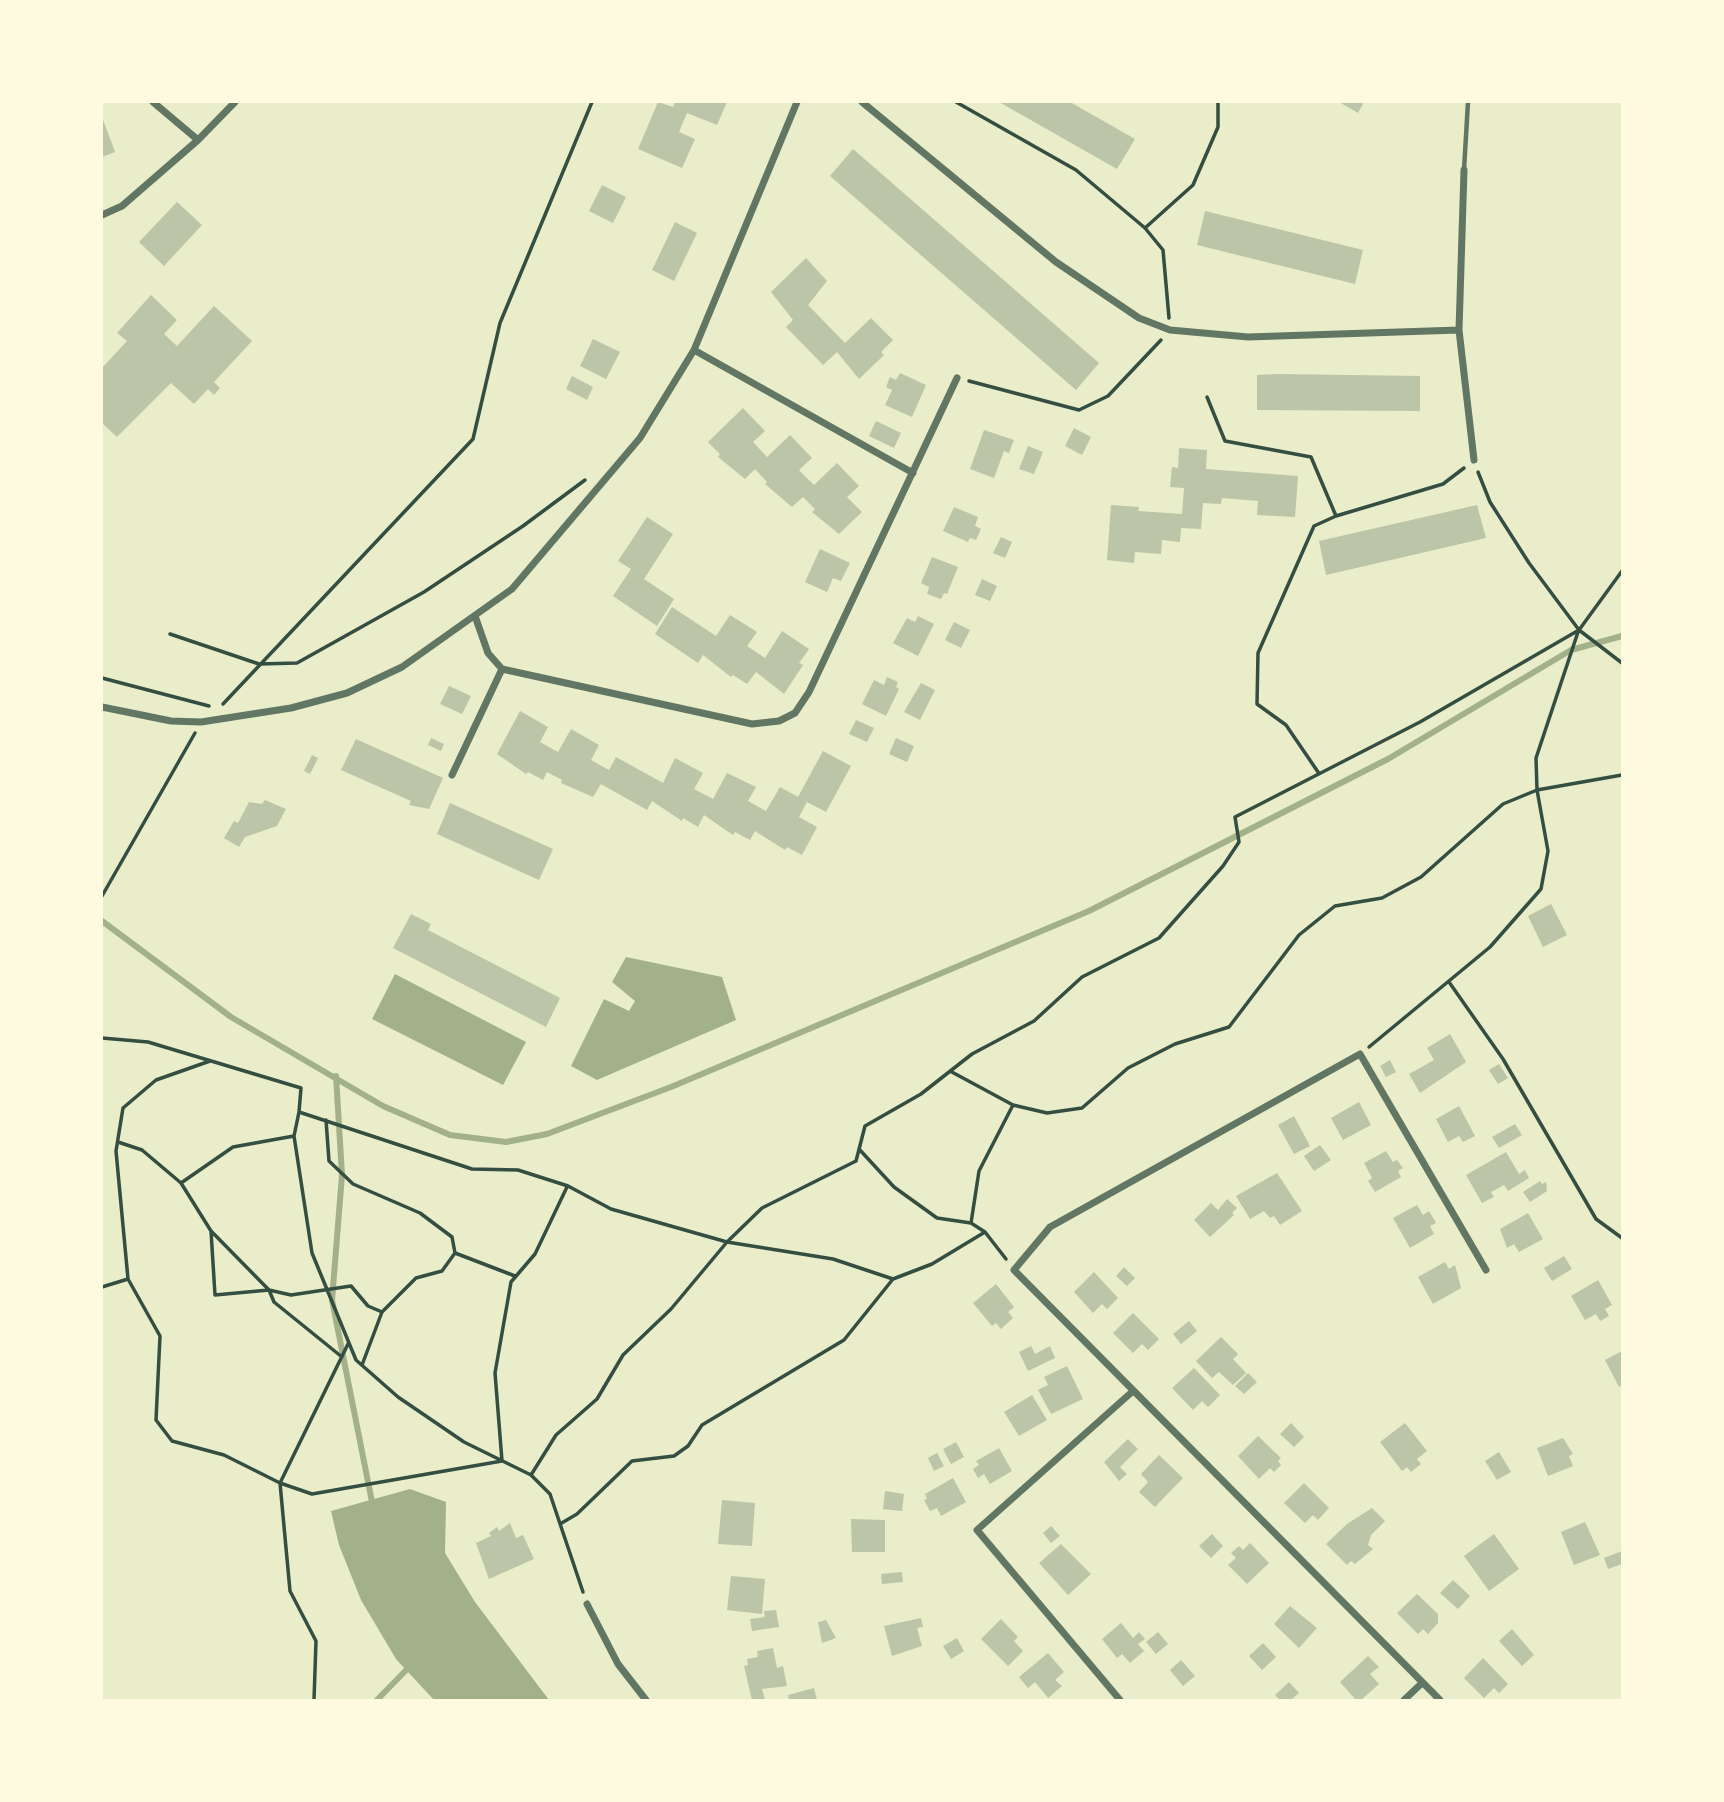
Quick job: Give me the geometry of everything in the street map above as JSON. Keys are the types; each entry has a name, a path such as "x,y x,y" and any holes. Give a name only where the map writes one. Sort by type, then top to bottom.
{"street":[{"path":"153,102 198,140"},
{"path":"102,215 122,206 198,140 235,102"},
{"path":"102,707 171,721 201,722 291,708 347,693 401,667 512,589 640,438 694,350 797,102"},
{"path":"862,102 1056,262 1139,318 1170,330 1248,337 1459,330"},
{"path":"1464,170 1459,330 1474,460"},
{"path":"694,350 913,473"},
{"path":"475,616 488,653 502,669 752,724 779,721 795,713 809,692 957,378"},
{"path":"452,775 502,669"},
{"path":"1440,1700 1014,1270 1050,1227 1360,1054 1486,1270"},
{"path":"1120,1700 977,1530 1133,1391"},
{"path":"587,1604 618,1664 646,1700"},
{"path":"1404,1700 1422,1683"}],"lane":[{"path":"1464,170 1468,102"}],"path":[{"path":"102,678 219,708 473,439 500,323 592,102"},
{"path":"1145,228 1193,185 1218,127 1218,102"},
{"path":"1207,397 1225,441 1311,457 1336,516"},
{"path":"1318,772 1286,725 1257,704 1258,653 1314,526 1336,516 1443,484 1474,460 1490,502 1529,563 1579,630 1622,663"},
{"path":"170,634 259,664 297,663 424,592 523,526 587,478"},
{"path":"1360,1054 1490,947 1541,889 1548,851 1537,790 1536,758 1579,630 1622,571"},
{"path":"531,1475 556,1435 597,1399 623,1355 671,1309 727,1242 762,1208 856,1161 865,1125 921,1094 972,1054 1034,1021 1082,976 1159,938 1223,866 1240,842 1234,817 1420,722 1579,630"},
{"path":"102,896 201,722"},
{"path":"950,1071 1013,1105 1047,1113 1082,1108 1128,1068 1175,1044 1229,1027 1298,935 1335,906 1382,898 1421,877 1503,804 1537,790 1622,775"},
{"path":"1449,982 1503,1059 1596,1219 1622,1238"},
{"path":"102,1038 148,1042 301,1088 294,1136 312,1253 356,1360 398,1397 442,1427 531,1475 550,1494 587,1604"},
{"path":"212,1061 156,1080 123,1108 118,1142 128,1279 160,1336 156,1420 172,1441 224,1455 280,1483 312,1494 502,1461"},
{"path":"971,1223 979,1171 1013,1105"},
{"path":"299,1112 471,1169 518,1170 568,1186 611,1209 727,1242 833,1259 893,1279"},
{"path":"326,1120 329,1161 353,1184 420,1213 452,1237 455,1253 442,1271 416,1278 382,1312 362,1365"},
{"path":"181,1183 233,1147 294,1136"},
{"path":"118,1142 142,1150 181,1183 211,1231 269,1290 274,1302 342,1357"},
{"path":"859,1149 894,1187 937,1218 971,1223 985,1231 1014,1270"},
{"path":"502,1461 495,1373 511,1282 535,1254 568,1186"},
{"path":"211,1231 215,1295 269,1290 291,1295 351,1286 368,1306 382,1312"},
{"path":"560,1524 577,1514 632,1461 674,1456 688,1446 702,1425 844,1340 893,1279 932,1264 985,1231"},
{"path":"455,1253 516,1276"},
{"path":"102,1287 128,1279"},
{"path":"314,1700 316,1641 290,1591 280,1483 349,1343"}],"shaded area":[{"path":"626,957 722,977 736,1020 597,1080 571,1066 604,999 629,1011 635,1001 612,982"},
{"path":"395,974 526,1042 503,1085 372,1019"},
{"path":"410,1489 446,1502 445,1553 475,1602 549,1700 434,1700 396,1659 361,1600 339,1545 331,1511"}],"building":[{"path":"658,102 673,107 675,102 727,102 717,125 687,113 679,132 695,139 682,168 638,149"},
{"path":"999,102 1070,102 1135,139 1117,169"},
{"path":"1339,102 1364,102 1358,113"},
{"path":"102,117 115,152 102,157"},
{"path":"853,149 1099,363 1076,390 830,176"},
{"path":"602,185 626,197 613,223 589,211"},
{"path":"177,202 202,225 164,266 139,242"},
{"path":"1205,211 1363,250 1355,284 1197,245"},
{"path":"675,222 697,233 674,281 652,270"},
{"path":"806,258 827,281 808,305 845,343 871,318 893,340 881,352 884,355 859,379 837,352 823,365 786,327 793,320 771,292"},
{"path":"151,295 177,320 164,334 177,346 214,306 252,341 214,382 220,388 214,395 208,389 194,404 171,383 117,437 102,423 102,368 127,341 117,333"},
{"path":"593,339 620,352 606,379 580,366"},
{"path":"900,373 926,385 912,417 885,405 892,390 886,387 890,377 896,380"},
{"path":"1257,375 1420,376 1420,411 1257,410"},
{"path":"572,376 593,387 587,400 566,389"},
{"path":"743,408 765,431 753,442 767,457 790,435 812,458 799,470 814,485 837,463 859,486 847,497 862,512 839,534 812,512 815,509 803,497 792,507 765,484 767,482 755,469 745,479 718,457 720,454 708,442"},
{"path":"876,421 901,433 894,448 869,436"},
{"path":"1074,428 1091,437 1082,455 1065,446"},
{"path":"984,430 1014,440 1009,453 1004,451 994,478 970,469"},
{"path":"1028,446 1043,452 1034,474 1019,469"},
{"path":"1179,448 1207,450 1206,469 1298,476 1295,517 1257,515 1258,501 1222,498 1221,504 1203,503 1201,529 1181,528 1180,542 1162,540 1161,554 1135,552 1134,563 1107,560 1111,505 1139,507 1138,511 1182,514 1184,488 1170,487 1172,467 1178,468"},
{"path":"1477,505 1486,538 1326,575 1319,541"},
{"path":"954,507 978,517 975,526 981,529 976,540 970,538 968,542 943,531"},
{"path":"647,517 673,534 644,579 674,599 657,626 613,596 631,569 618,561"},
{"path":"1001,537 1012,542 1005,558 993,553"},
{"path":"820,549 850,563 841,581 833,578 827,592 805,582"},
{"path":"932,557 958,567 947,594 944,593 941,599 927,594 929,587 921,583"},
{"path":"982,579 997,586 990,601 975,595"},
{"path":"672,607 716,636 730,615 757,632 747,646 765,658 782,631 809,649 799,663 803,665 784,694 756,672 747,684 733,675 731,677 703,655 698,663 655,634"},
{"path":"918,616 934,624 918,656 893,643 907,618 915,622"},
{"path":"954,622 970,630 961,648 945,640"},
{"path":"887,677 898,682 896,687 899,689 886,716 862,704 874,680 884,685"},
{"path":"921,683 935,690 920,720 904,712"},
{"path":"449,686 471,696 462,714 440,704"},
{"path":"520,711 548,727 540,742 558,752 571,729 599,745 591,760 609,770 616,757 663,783 675,758 703,773 694,789 713,799 727,773 756,787 748,801 766,811 780,787 798,797 823,751 851,766 826,812 807,802 799,817 817,827 802,855 787,847 785,850 755,831 750,840 735,832 733,835 704,815 698,827 683,818 682,821 652,801 647,810 601,784 593,797 561,783 562,780 547,772 543,780 528,772 526,774 497,754"},
{"path":"856,720 874,728 867,742 849,734"},
{"path":"431,738 444,744 441,751 428,745"},
{"path":"896,738 914,746 907,762 889,754"},
{"path":"356,739 443,778 429,809 409,805 411,801 341,770"},
{"path":"312,755 318,758 310,774 304,771"},
{"path":"265,800 286,809 277,826 245,837 239,847 224,838 234,821 238,823 249,802 262,804"},
{"path":"450,803 553,849 539,880 437,834"},
{"path":"1551,904 1567,935 1543,947 1528,916"},
{"path":"411,914 431,924 428,930 560,998 546,1027 393,948"},
{"path":"1450,1034 1466,1062 1420,1093 1409,1074 1434,1060 1427,1048"},
{"path":"1390,1060 1396,1072 1386,1077 1380,1066"},
{"path":"1499,1064 1508,1078 1498,1084 1489,1070"},
{"path":"1359,1102 1371,1125 1343,1140 1331,1118"},
{"path":"1459,1106 1475,1136 1463,1142 1459,1136 1448,1142 1436,1119"},
{"path":"1294,1116 1310,1146 1294,1154 1278,1125"},
{"path":"1515,1124 1522,1135 1499,1148 1492,1137"},
{"path":"1320,1145 1331,1160 1314,1171 1304,1156"},
{"path":"1386,1151 1393,1162 1397,1160 1403,1168 1398,1171 1401,1177 1375,1192 1368,1181 1372,1178 1364,1163"},
{"path":"1506,1152 1519,1174 1525,1170 1529,1178 1508,1191 1504,1185 1491,1192 1494,1197 1482,1203 1466,1175"},
{"path":"1277,1173 1302,1211 1280,1225 1274,1216 1270,1218 1264,1211 1250,1219 1236,1196"},
{"path":"1540,1181 1542,1184 1546,1182 1547,1191 1530,1202 1523,1192"},
{"path":"1227,1199 1237,1208 1232,1213 1234,1215 1210,1237 1194,1220 1211,1203 1218,1210"},
{"path":"1417,1205 1423,1215 1429,1211 1436,1223 1430,1226 1434,1234 1410,1248 1393,1218"},
{"path":"1528,1213 1543,1239 1519,1252 1514,1244 1507,1248 1500,1229"},
{"path":"1564,1256 1572,1269 1552,1281 1544,1268"},
{"path":"1445,1262 1449,1269 1455,1265 1461,1288 1433,1304 1418,1277"},
{"path":"1124,1267 1135,1278 1127,1286 1116,1276"},
{"path":"1094,1272 1118,1298 1107,1309 1102,1304 1093,1313 1074,1292"},
{"path":"1598,1280 1612,1305 1605,1309 1609,1316 1600,1321 1596,1314 1585,1320 1571,1296"},
{"path":"996,1284 1014,1307 1008,1312 1013,1318 1001,1329 996,1323 992,1326 973,1303"},
{"path":"1133,1313 1159,1339 1148,1350 1142,1344 1133,1353 1113,1333"},
{"path":"1189,1321 1197,1331 1181,1344 1173,1334"},
{"path":"1221,1337 1238,1354 1233,1359 1246,1373 1233,1385 1219,1372 1212,1378 1196,1361"},
{"path":"1031,1346 1035,1354 1050,1346 1055,1358 1028,1371 1019,1352"},
{"path":"1622,1351 1622,1385 1619,1387 1605,1360"},
{"path":"1067,1366 1083,1399 1051,1414 1038,1390 1048,1385 1044,1377"},
{"path":"1194,1368 1220,1395 1208,1407 1202,1401 1193,1410 1172,1388"},
{"path":"1248,1373 1257,1382 1244,1394 1235,1386"},
{"path":"1032,1395 1047,1420 1019,1436 1004,1412"},
{"path":"1291,1423 1304,1437 1294,1447 1280,1434"},
{"path":"1405,1423 1427,1451 1417,1459 1421,1464 1411,1472 1407,1467 1402,1471 1380,1442"},
{"path":"1258,1436 1281,1458 1278,1461 1281,1465 1274,1472 1270,1468 1259,1479 1238,1456"},
{"path":"1563,1438 1573,1454 1569,1456 1573,1466 1548,1476 1537,1448"},
{"path":"1128,1439 1138,1449 1120,1467 1127,1474 1119,1481 1104,1462"},
{"path":"956,1442 964,1457 951,1464 943,1449"},
{"path":"999,1448 1012,1471 990,1484 984,1474 978,1478 973,1469 979,1465 976,1461"},
{"path":"1499,1452 1511,1472 1497,1480 1485,1461"},
{"path":"937,1453 944,1466 934,1471 928,1458"},
{"path":"1159,1455 1183,1478 1155,1507 1139,1492 1148,1482 1141,1474"},
{"path":"953,1478 966,1502 941,1516 937,1508 930,1511 924,1500 927,1499 925,1494"},
{"path":"1304,1483 1329,1508 1318,1520 1313,1515 1305,1523 1284,1503"},
{"path":"885,1491 904,1494 902,1511 883,1509"},
{"path":"722,1500 755,1503 752,1546 718,1544"},
{"path":"1372,1508 1385,1521 1371,1535 1368,1545 1373,1549 1355,1564 1351,1561 1347,1565 1326,1544 1347,1524"},
{"path":"851,1519 885,1520 885,1552 852,1552"},
{"path":"1585,1522 1600,1555 1574,1565 1561,1532"},
{"path":"510,1523 516,1538 523,1535 534,1559 489,1579 476,1543 491,1536 489,1533 497,1527 499,1531"},
{"path":"1051,1526 1060,1536 1051,1543 1043,1533"},
{"path":"1212,1534 1223,1546 1211,1558 1199,1546"},
{"path":"1494,1534 1519,1569 1489,1591 1464,1556"},
{"path":"1250,1543 1269,1563 1247,1584 1228,1565 1236,1558 1231,1553 1239,1546 1243,1550"},
{"path":"1061,1544 1091,1574 1068,1595 1039,1563"},
{"path":"1622,1551 1622,1564 1608,1569 1604,1558"},
{"path":"902,1572 903,1582 882,1584 881,1574"},
{"path":"731,1576 765,1579 762,1614 727,1610"},
{"path":"1453,1580 1470,1596 1458,1609 1440,1593"},
{"path":"1417,1594 1438,1614 1438,1623 1428,1634 1423,1629 1418,1634 1397,1613"},
{"path":"1290,1606 1317,1628 1299,1648 1274,1624"},
{"path":"776,1610 779,1627 752,1631 750,1619 765,1617 764,1611"},
{"path":"921,1618 923,1627 917,1628 922,1646 892,1656 884,1626"},
{"path":"1001,1619 1018,1637 1014,1641 1023,1651 1008,1666 981,1639"},
{"path":"826,1620 836,1638 822,1643 818,1622"},
{"path":"1121,1623 1133,1638 1139,1632 1145,1639 1138,1644 1144,1651 1130,1663 1122,1654 1117,1658 1102,1639"},
{"path":"1512,1629 1534,1655 1522,1666 1499,1641"},
{"path":"1158,1632 1168,1644 1156,1654 1146,1642"},
{"path":"957,1638 964,1651 951,1659 943,1646"},
{"path":"1263,1643 1276,1657 1262,1670 1249,1656"},
{"path":"773,1648 777,1668 783,1666 787,1686 762,1689 765,1699 752,1700 744,1666 748,1665 747,1659 758,1657 757,1651"},
{"path":"1048,1653 1064,1672 1055,1680 1062,1686 1048,1698 1035,1682 1028,1688 1019,1677"},
{"path":"1368,1656 1379,1667 1370,1674 1379,1684 1361,1700 1356,1700 1340,1682"},
{"path":"1483,1658 1508,1684 1499,1693 1494,1688 1484,1698 1464,1678"},
{"path":"1181,1660 1195,1676 1183,1686 1170,1670"},
{"path":"1289,1682 1299,1693 1291,1700 1280,1700 1275,1695"},
{"path":"814,1688 817,1700 789,1700 788,1695"}],"waterway":[{"path":"102,921 231,1017 383,1106 450,1135 506,1142 547,1134 671,1087 1089,911 1388,759 1571,650 1622,636"},
{"path":"336,1076 342,1175 332,1300 373,1507"},
{"path":"377,1700 412,1664"}]}
